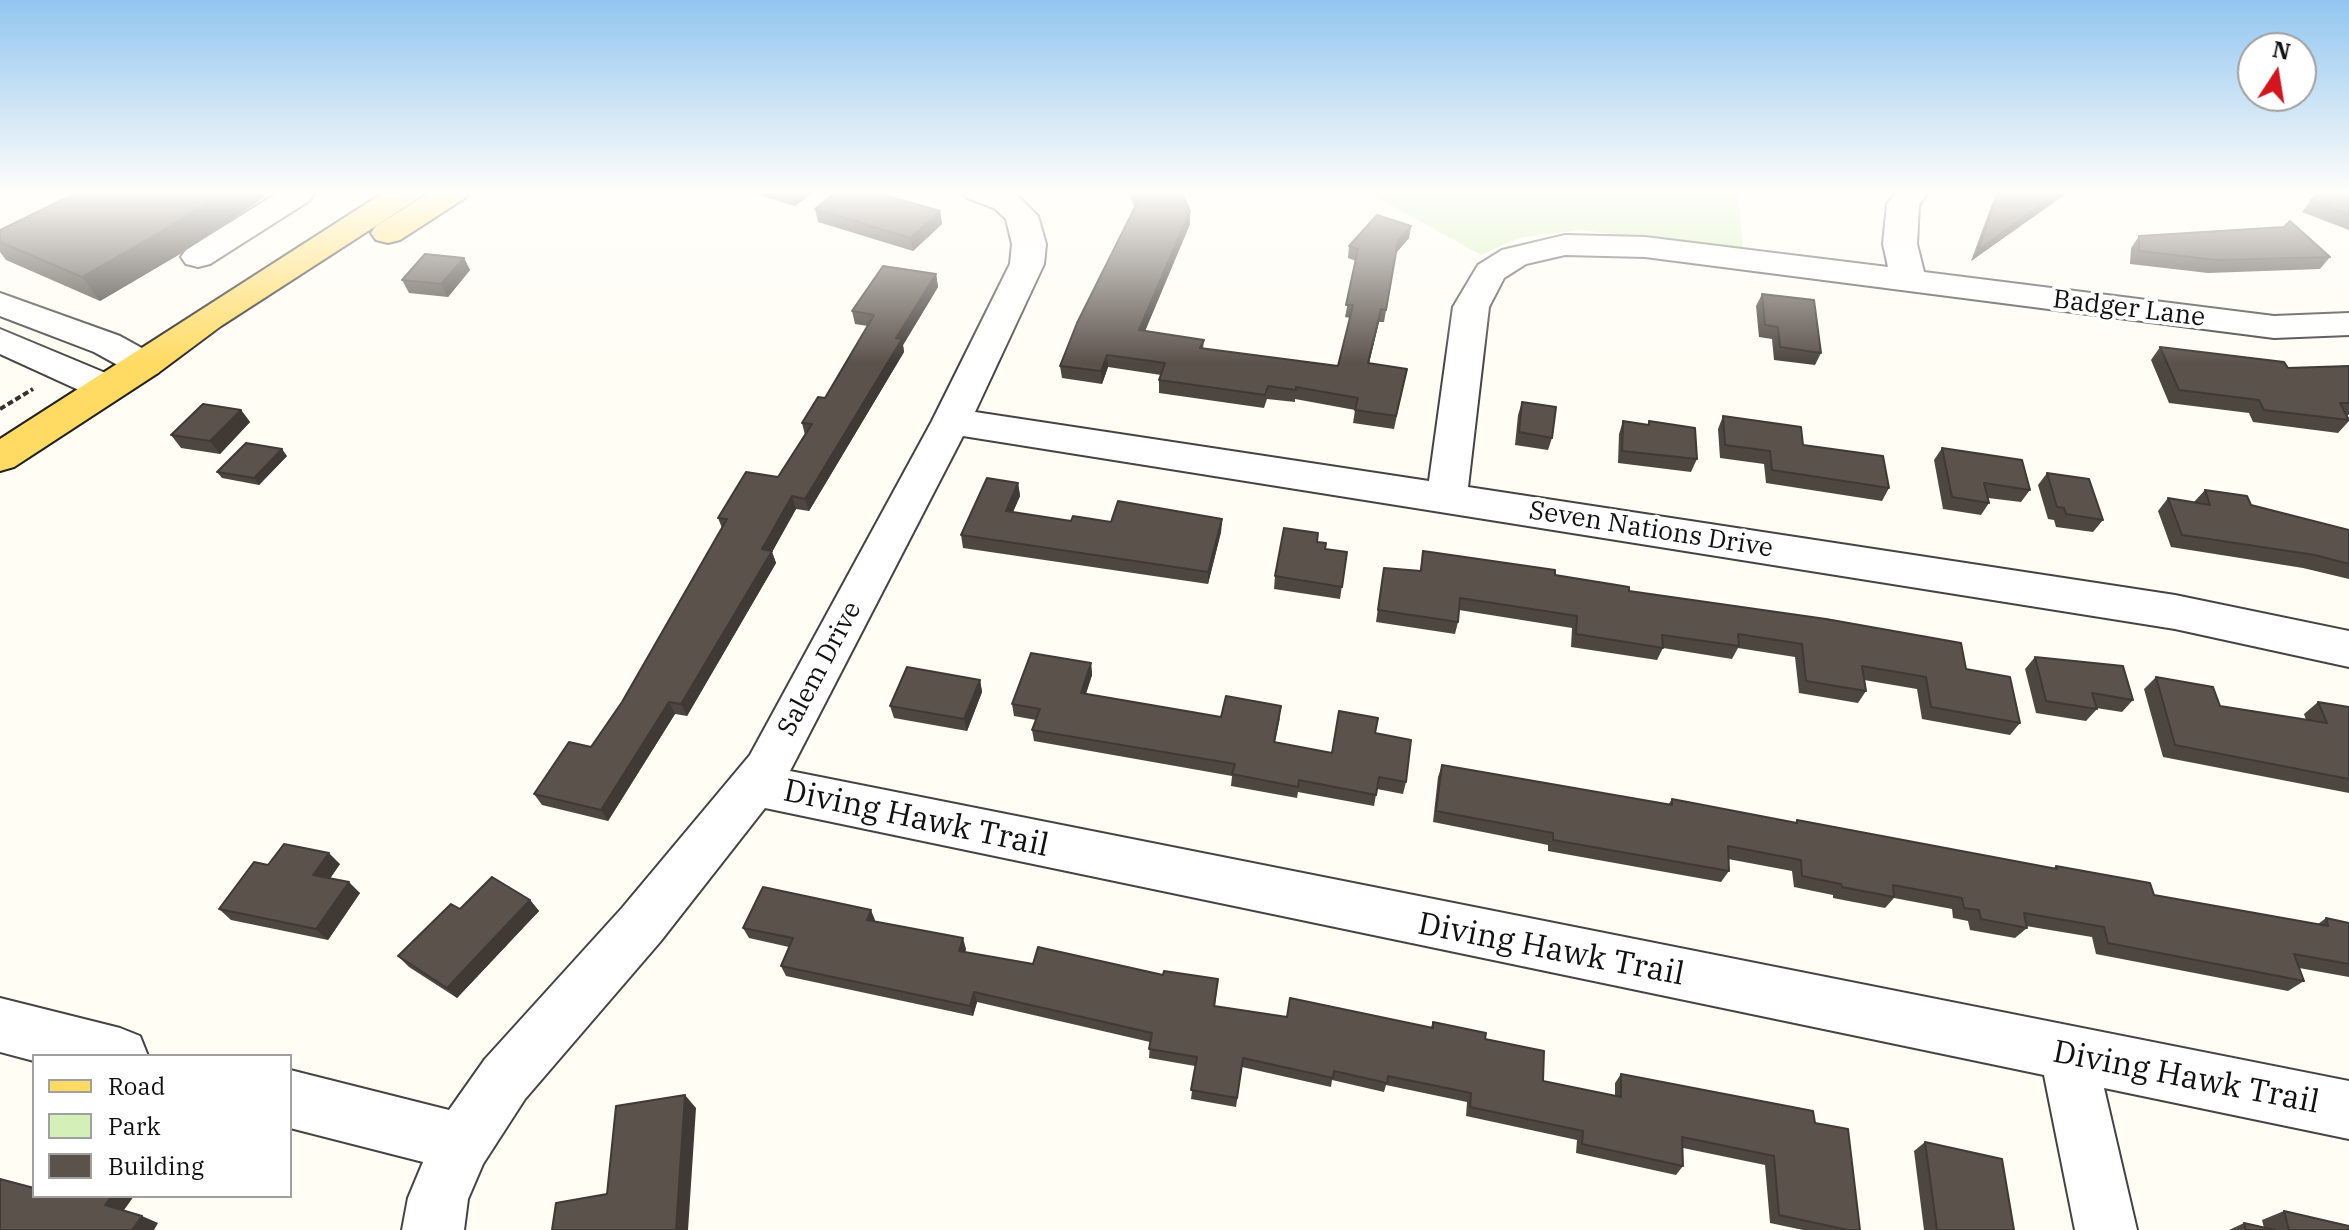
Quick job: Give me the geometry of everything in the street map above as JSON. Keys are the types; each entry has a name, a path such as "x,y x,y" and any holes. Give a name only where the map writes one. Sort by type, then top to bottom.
{"main road":[{"path":"0,457 145,365 208,318 318,248"},
{"path":"145,365 239,329 365,248"}],"street":[{"path":"198,257 211,248"},
{"name":"Salem Drive","path":"433,1230 438,1198 462,1143 505,1079 641,925 767,769 951,421 1027,264 1029,248"},
{"name":"Badger Lane","path":"1447,497 1471,307 1490,272 1514,257 1551,248"},
{"name":"Badger Lane","path":"1656,248 2274,327 2349,324"},
{"path":"1901,248 1909,282"},
{"path":"0,304 107,344 145,365"},
{"path":"0,340 107,388"},
{"name":"Seven Nations Drive","path":"951,421 2175,612 2349,649"},
{"name":"Diving Hawk Trail","path":"754,785 2349,1110"},
{"path":"0,1025 112,1054"},
{"path":"2068,1054 2106,1230"},
{"path":"292,1100 462,1143"}],"path":[{"path":"0,409 33,389 22,382"}],"green space":[{"path":"1469,248 1495,248 1481,255"}],"building":[{"path":"15,248 132,248 82,277"},
{"path":"1114,248 1174,248 1139,330 1204,340 1200,348 1338,366 1353,305 1346,305 1356,248 1397,248 1386,310 1381,309 1368,363 1407,369 1396,416 1355,410 1358,398 1296,387 1296,390 1268,386 1265,395 1159,380 1165,363 1107,355 1101,371 1060,366 1077,323"},
{"path":"2139,248 2320,248 2330,257 2217,260 2139,251"},
{"path":"425,254 464,258 441,284 402,280"},
{"path":"883,266 936,274 896,338 902,339 805,499 792,496 762,549 772,551 681,704 669,702 601,810 534,794 569,742 591,747 622,702 727,519 718,518 746,472 778,477 812,424 802,423 818,397 825,398 874,315 852,311"},
{"path":"1762,294 1814,300 1821,353 1780,347 1778,327 1765,325"},
{"path":"2160,347 2284,362 2288,368 2349,366 2349,403 2340,403 2349,420 2264,410 2259,400 2179,390"},
{"path":"1522,402 1556,407 1552,438 1519,432"},
{"path":"203,404 241,410 210,441 171,435"},
{"path":"1723,416 1801,427 1803,445 1883,456 1889,488 1772,470 1770,451 1725,445"},
{"path":"1623,421 1649,425 1649,421 1695,428 1697,459 1622,451"},
{"path":"246,443 282,449 254,478 217,472"},
{"path":"1942,448 2022,460 2030,490 1984,483 1989,503 1952,497"},
{"path":"2047,473 2089,479 2103,520 2066,514 2064,508 2057,507"},
{"path":"987,478 1018,483 1006,511 1071,521 1073,516 1111,522 1118,501 1222,519 1208,572 961,535"},
{"path":"2205,490 2247,496 2251,505 2349,530 2349,564 2315,555 2182,535 2168,498 2210,505"},
{"path":"1284,528 1318,533 1317,542 1326,543 1325,549 1347,552 1342,587 1275,576"},
{"path":"1423,551 1555,570 1555,575 1629,587 1629,591 1826,619 1961,643 1966,669 2010,677 2020,723 1931,707 1926,677 1862,666 1866,691 1806,681 1802,644 1738,634 1739,646 1662,635 1663,648 1576,634 1577,616 1460,598 1458,622 1378,610 1384,568 1421,571"},
{"path":"1031,653 1091,663 1081,693 1221,717 1226,696 1281,706 1274,742 1332,753 1339,711 1378,718 1375,733 1411,740 1406,782 1379,777 1376,795 1299,780 1298,787 1232,774 1235,764 1032,730 1040,709 1012,704"},
{"path":"2035,657 2123,666 2133,700 2092,693 2097,709 2046,701"},
{"path":"907,667 980,680 964,719 890,706"},
{"path":"2156,677 2213,687 2220,706 2327,723 2318,702 2349,707 2349,779 2175,745"},
{"path":"1442,765 1672,805 1672,799 1797,823 1797,820 2057,869 2056,866 2150,883 2154,895 2328,926 2326,918 2349,923 2349,964 2294,954 2304,981 2108,943 2104,927 2024,913 2027,928 1981,919 1979,910 1964,908 1962,898 1893,885 1894,897 1842,887 1841,884 1802,876 1801,860 1728,846 1729,871 1553,840 1553,833 1436,811"},
{"path":"284,844 329,853 313,875 349,882 316,929 219,909 254,862 268,865"},
{"path":"492,877 530,900 447,988 398,956 451,904 460,909"},
{"path":"763,887 871,910 867,920 963,938 959,951 1033,964 1038,947 1163,975 1164,971 1218,979 1214,1006 1287,1017 1290,998 1433,1028 1433,1022 1486,1033 1485,1039 1544,1051 1543,1081 1621,1097 1621,1074 1813,1111 1815,1123 1848,1129 1860,1230 1779,1215 1774,1156 1682,1137 1683,1166 1582,1144 1583,1131 1470,1107 1471,1093 1388,1076 1387,1083 1334,1071 1333,1078 1243,1058 1237,1098 1191,1090 1197,1057 1149,1049 1152,1033 974,992 970,1006 781,966 793,938 743,928"},
{"path":"685,1095 676,1230 552,1230 556,1203 607,1194 616,1106"},
{"path":"1925,1142 2002,1159 2014,1230 1937,1230"},
{"path":"0,1179 32,1187 32,1198 110,1198 105,1205 142,1216 132,1230 0,1230"},
{"path":"2284,1211 2349,1226 2349,1230 2289,1230"},
{"path":"2244,1223 2275,1230 2246,1230"}]}
